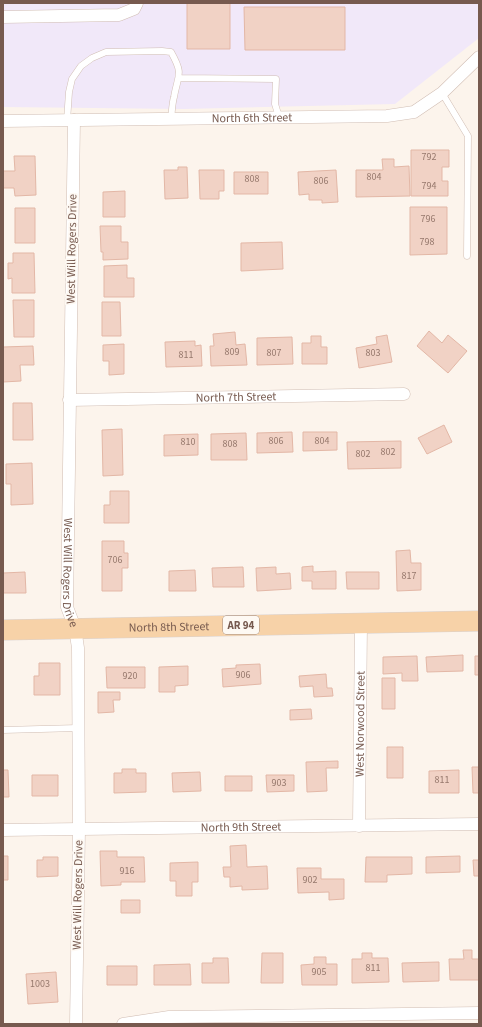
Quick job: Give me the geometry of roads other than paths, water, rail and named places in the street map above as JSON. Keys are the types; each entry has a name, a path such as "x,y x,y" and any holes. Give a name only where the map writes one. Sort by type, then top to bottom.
{"main road":[{"name":"North 8th Street","path":"3,630 479,621"}],"street":[{"path":"3,17 119,15 134,9 137,3"},
{"name":"North 6th Street","path":"3,121 387,116 414,112 442,93 479,57"},
{"name":"West Will Rogers Drive","path":"70,120 67,607 75,628 78,648 79,829 76,1024"},
{"name":"North 7th Street","path":"69,400 404,394"},
{"name":"West Norwood Street","path":"359,826 361,623"},
{"name":"North 9th Street","path":"3,830 479,824"},
{"path":"123,1024 169,1017 479,1013"}],"lane":[{"path":"70,120 69,92 72,79 81,66 92,58 106,52 162,51 171,52 178,65 179,78 174,96 172,119"},
{"path":"179,78 276,79 275,104 278,118"},
{"path":"442,93 468,136 467,256"},
{"path":"3,730 78,728"}]}
